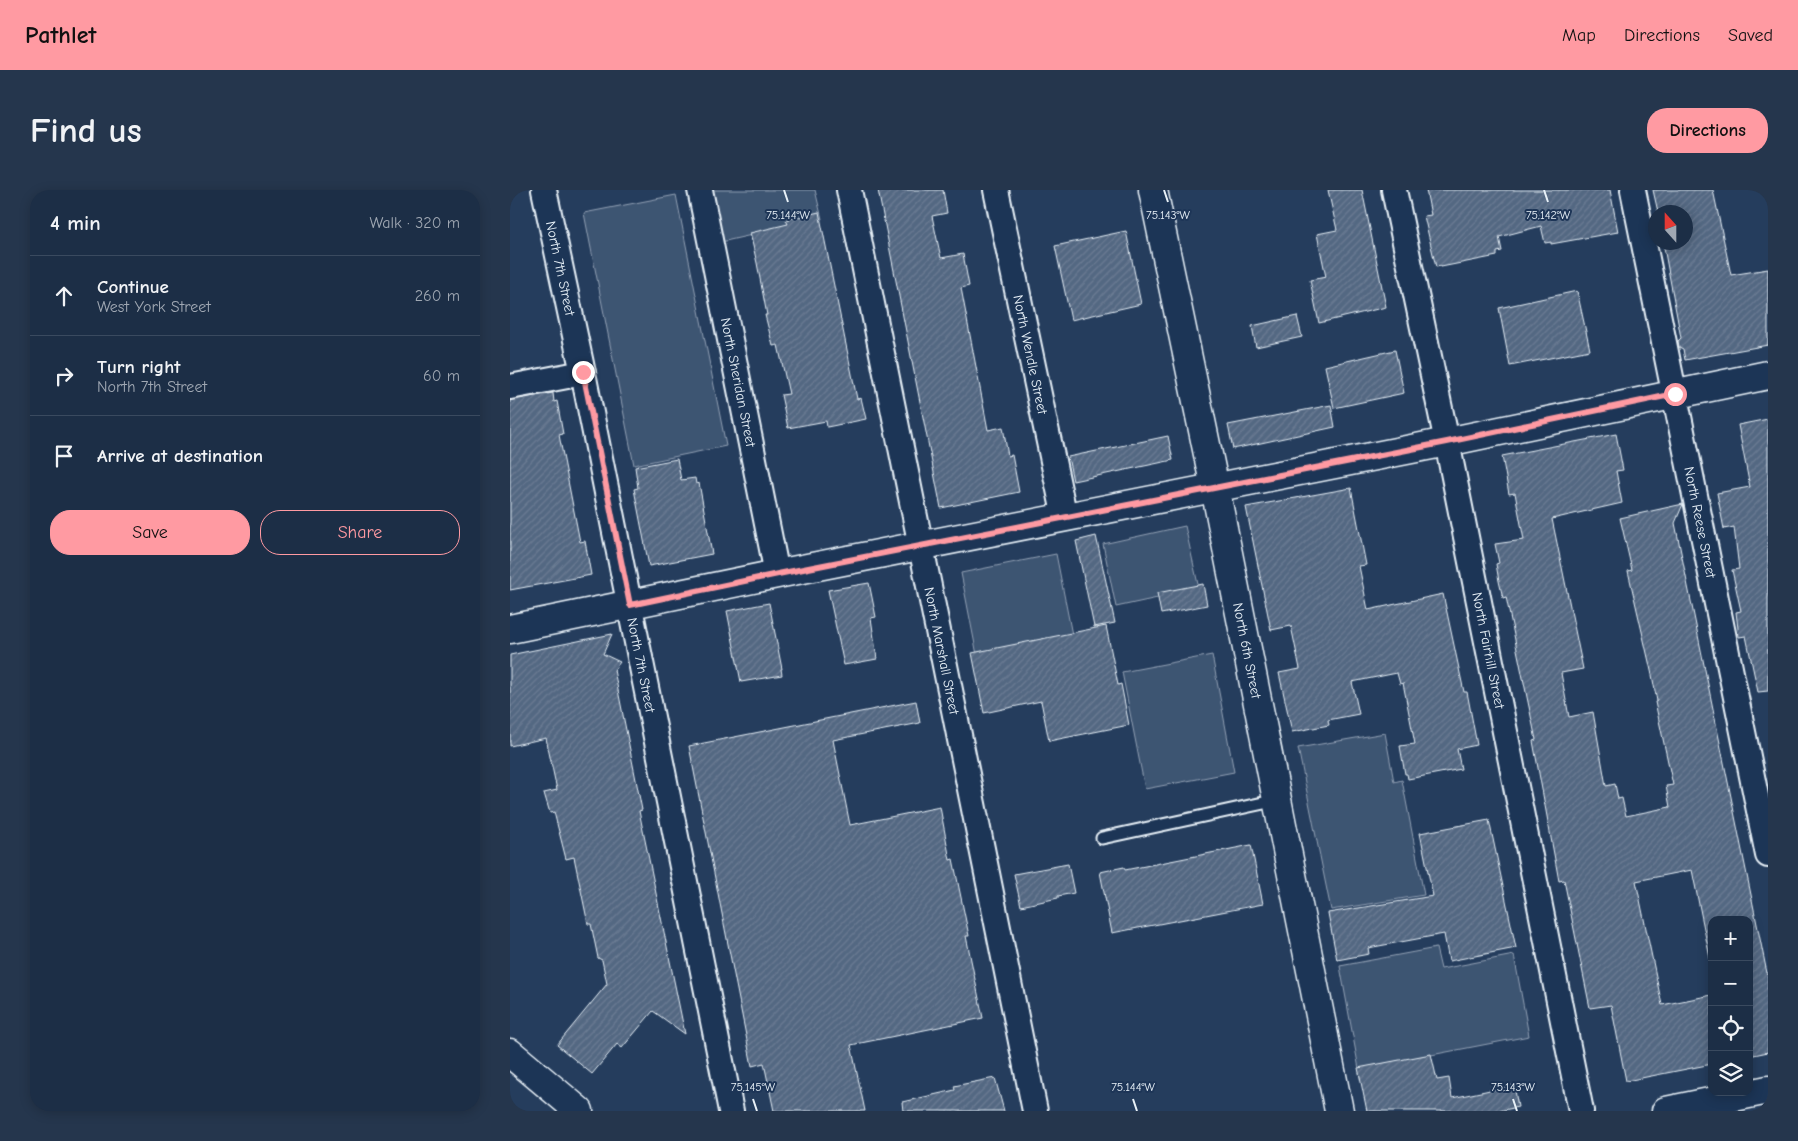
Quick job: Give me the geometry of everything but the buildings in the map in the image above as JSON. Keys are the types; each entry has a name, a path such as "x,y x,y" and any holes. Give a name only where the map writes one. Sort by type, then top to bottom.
{"street":[{"name":"North 7th Street","path":"544,190 583,372 731,1111"},
{"name":"North Sheridan Street","path":"700,190 778,574"},
{"name":"North Marshall Street","path":"849,190 1035,1111"},
{"name":"North Wendle Street","path":"996,190 1065,518"},
{"name":"North 6th Street","path":"1153,190 1215,488 1339,1111"},
{"name":"North Fairhill Street","path":"1394,190 1447,442 1581,1111"},
{"name":"North Reese Street","path":"1633,190 1768,855"},
{"path":"510,387 583,372"},
{"path":"510,629 1447,442 1768,375"},
{"path":"510,1053 579,1111"},
{"path":"1666,1111 1768,1090"}],"lane":[{"path":"1102,838 1277,800"}],"shaded area":[{"path":"710,190 815,190 822,219 721,242"},
{"path":"676,195 726,446 634,465 584,213"},
{"path":"1185,526 1199,589 1116,607 1103,544"},
{"path":"1056,554 1072,635 977,655 961,573"},
{"path":"1212,655 1234,772 1145,789 1122,672"},
{"path":"1385,733 1394,782 1402,780 1424,895 1331,910 1298,748"},
{"path":"1436,948 1441,969 1514,955 1529,1036 1359,1069 1340,966"}],"route":[{"path":"583,372 630,605 1447,442 1675,394"}]}
